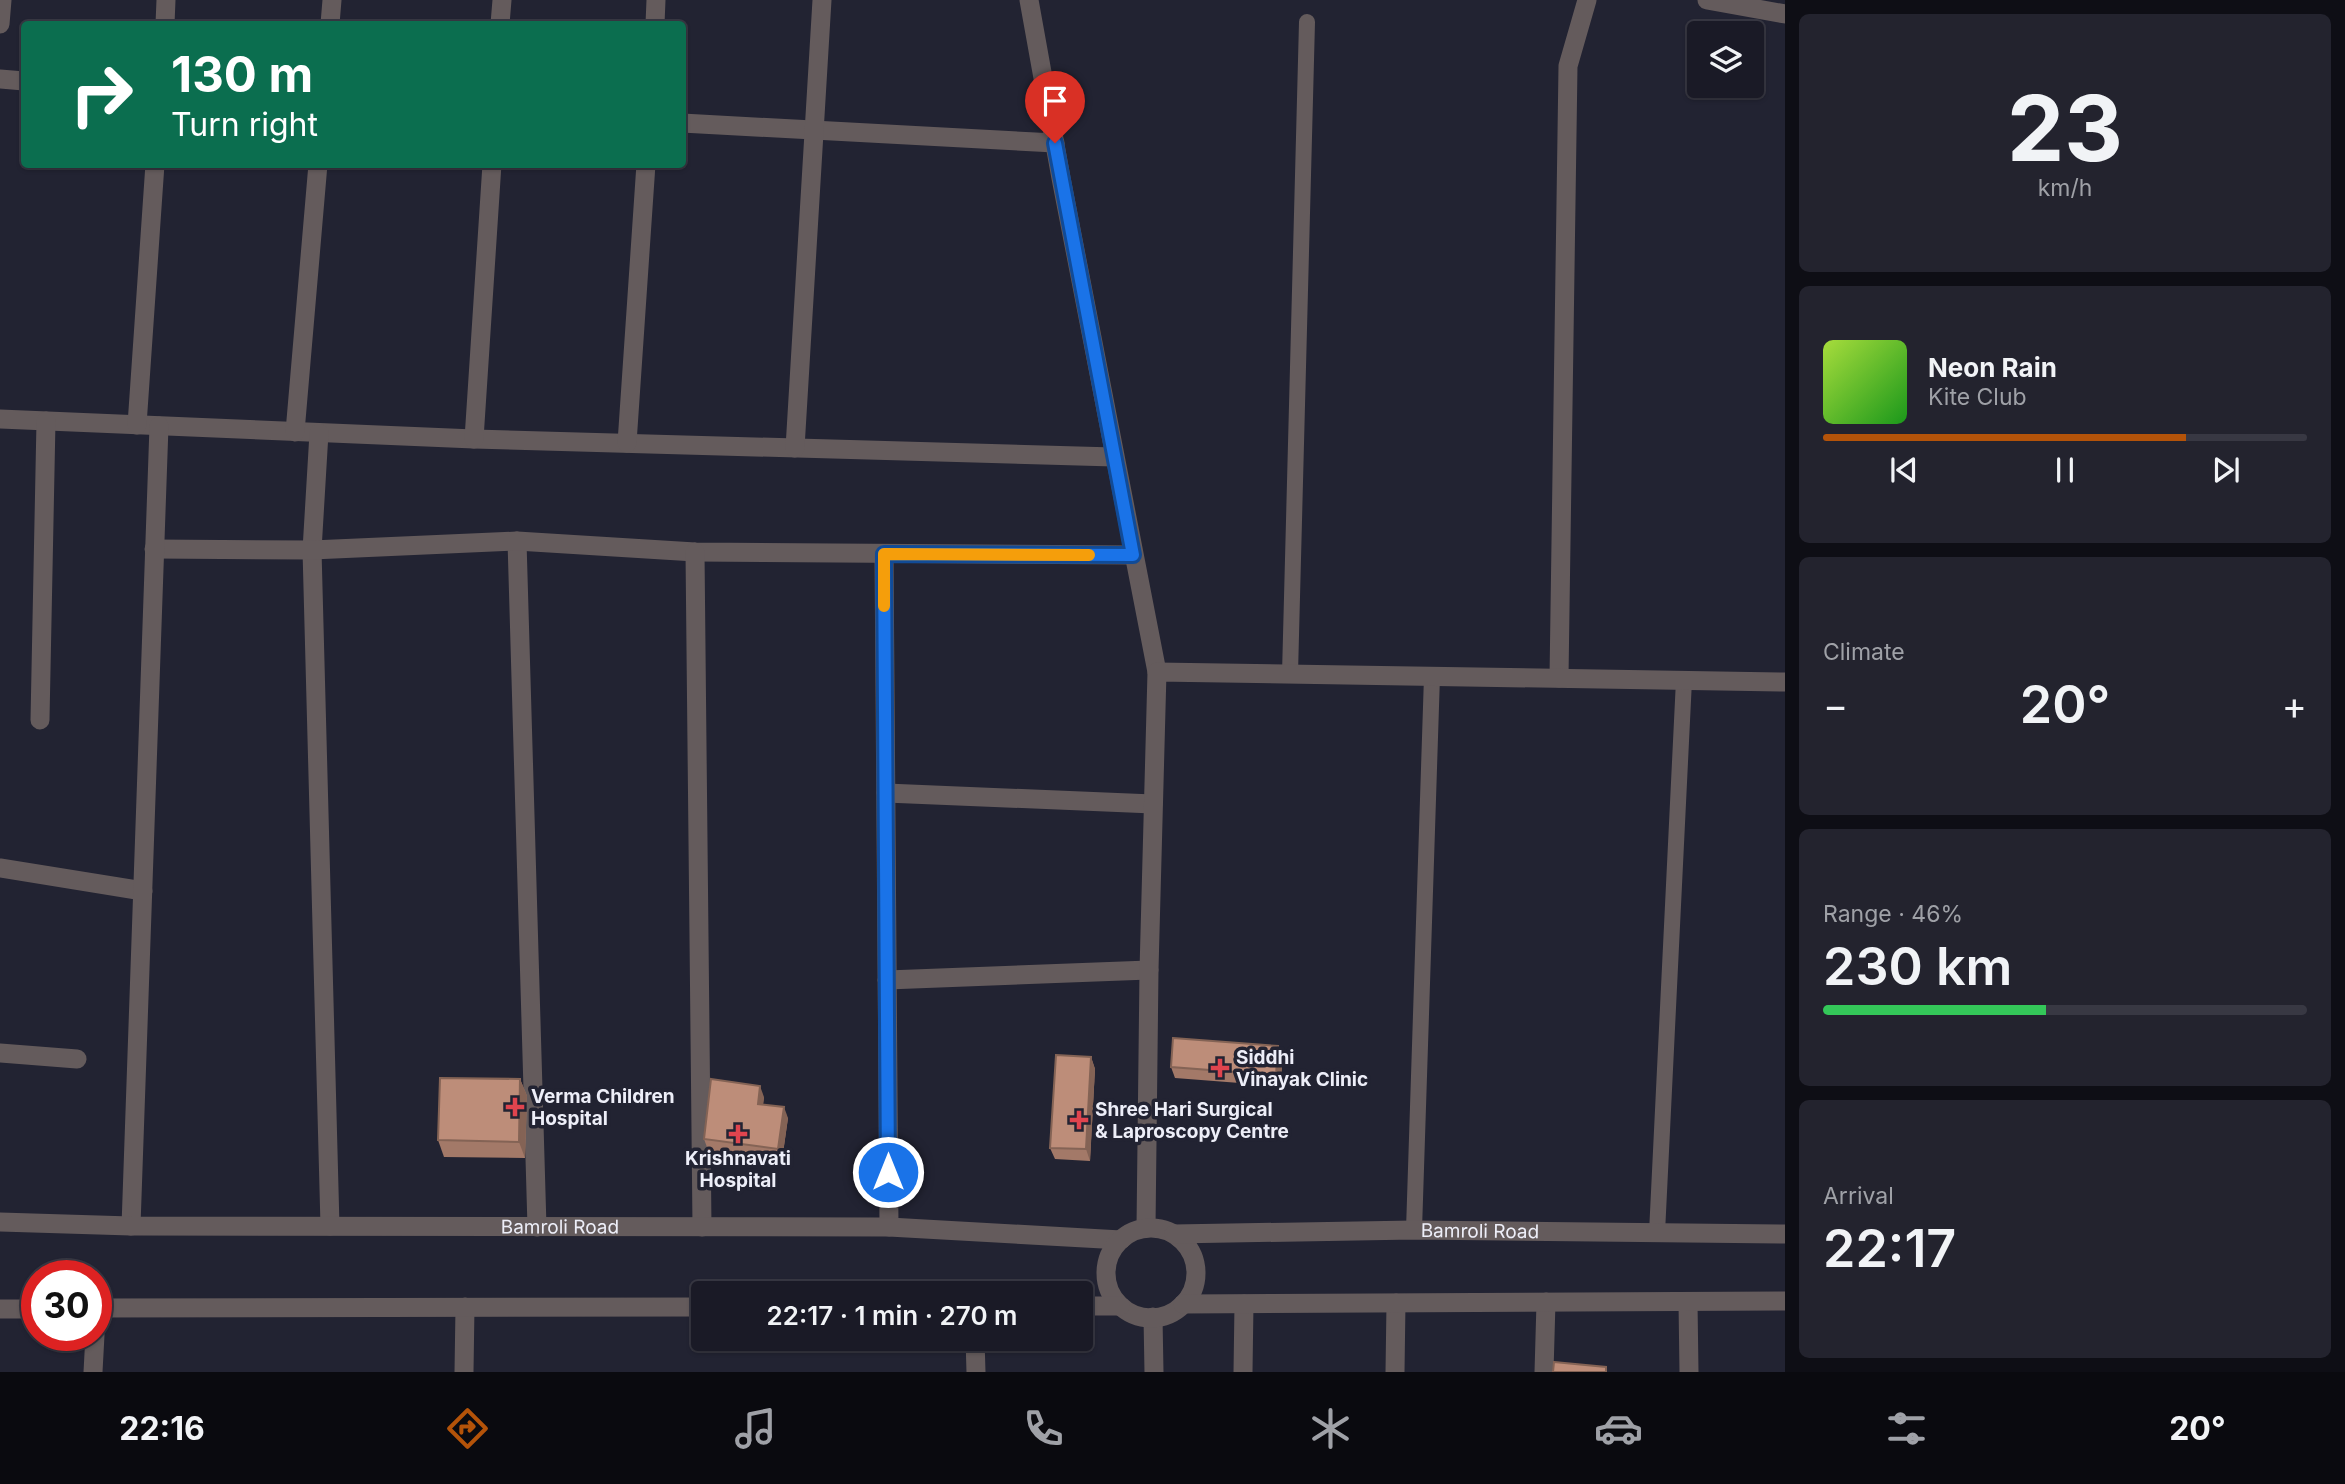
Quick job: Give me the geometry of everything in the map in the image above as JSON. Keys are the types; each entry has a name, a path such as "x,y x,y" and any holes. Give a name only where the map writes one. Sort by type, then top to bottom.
{"street":[{"path":"0,24 2,0"},
{"path":"165,21 166,0"},
{"path":"330,21 332,0"},
{"path":"500,21 502,0"},
{"path":"655,21 656,0"},
{"path":"795,448 822,0"},
{"path":"1029,0 1157,672 1149,970 1146,1228"},
{"path":"1559,678 1568,66 1587,0"},
{"path":"1707,0 1785,14"},
{"path":"0,79 21,80"},
{"path":"686,123 1055,143"},
{"path":"137,425 155,168"},
{"path":"295,432 318,168"},
{"path":"474,439 492,168"},
{"path":"627,443 646,168"},
{"path":"0,419 474,439 1114,457"},
{"path":"40,720 46,421"},
{"path":"131,1226 159,426"},
{"path":"319,433 312,550 330,1226"},
{"path":"154,549 312,550 517,541 695,552 1133,555"},
{"path":"517,541 537,1227"},
{"path":"695,552 702,1227"},
{"path":"884,554 889,1227"},
{"path":"1157,672 1785,682"},
{"path":"886,793 1153,804"},
{"path":"0,868 143,891"},
{"path":"887,980 1149,970"},
{"path":"0,1053 77,1059"},
{"name":"Bamroli Road","path":"0,1222 131,1226 889,1227 1121,1240"},
{"path":"1146,1228 1161,1229 1174,1234 1185,1243 1196,1269 1195,1285 1183,1304 1163,1317 1133,1315 1120,1306 1111,1293 1106,1278 1112,1251 1121,1240 1146,1228"},
{"name":"Bamroli Road","path":"1174,1234 1414,1230 1785,1234"},
{"path":"1183,1304 1785,1301"},
{"path":"1544,1372 1546,1302"},
{"path":"1688,1302 1689,1372"},
{"path":"1395,1372 1396,1303"},
{"path":"1243,1372 1244,1304"},
{"path":"1093,1306 1120,1306"},
{"path":"464,1372 465,1307"},
{"path":"112,1308 691,1307"},
{"path":"0,1309 21,1309"},
{"path":"1153,1317 1154,1372"},
{"path":"93,1372 94,1351"},
{"path":"975,1351 976,1372"}],"lane":[{"path":"1290,674 1307,22"},
{"path":"1414,1230 1432,676"},
{"path":"1657,1233 1684,680"}],"building":[{"path":"1173,1038 1278,1046 1276,1075 1171,1067"},
{"path":"1056,1055 1091,1057 1086,1149 1050,1148"},
{"path":"440,1078 520,1079 519,1142 438,1140"},
{"path":"711,1079 760,1086 758,1104 784,1107 778,1149 704,1139"},
{"path":"1554,1362 1606,1367 1606,1372 1553,1372"}],"slow traffic":[{"path":"884,606 884,554 1089,555"}],"place":[{"name":"Siddhi Vinayak Clinic","path":"1220,1068"},
{"name":"Verma Children Hospital","path":"515,1107"},
{"name":"Shree Hari Surgical & Laproscopy Centre","path":"1079,1120"},
{"name":"Krishnavati Hospital","path":"738,1134"}],"route":[{"path":"888,1172 884,554 1133,555 1055,143"}]}
